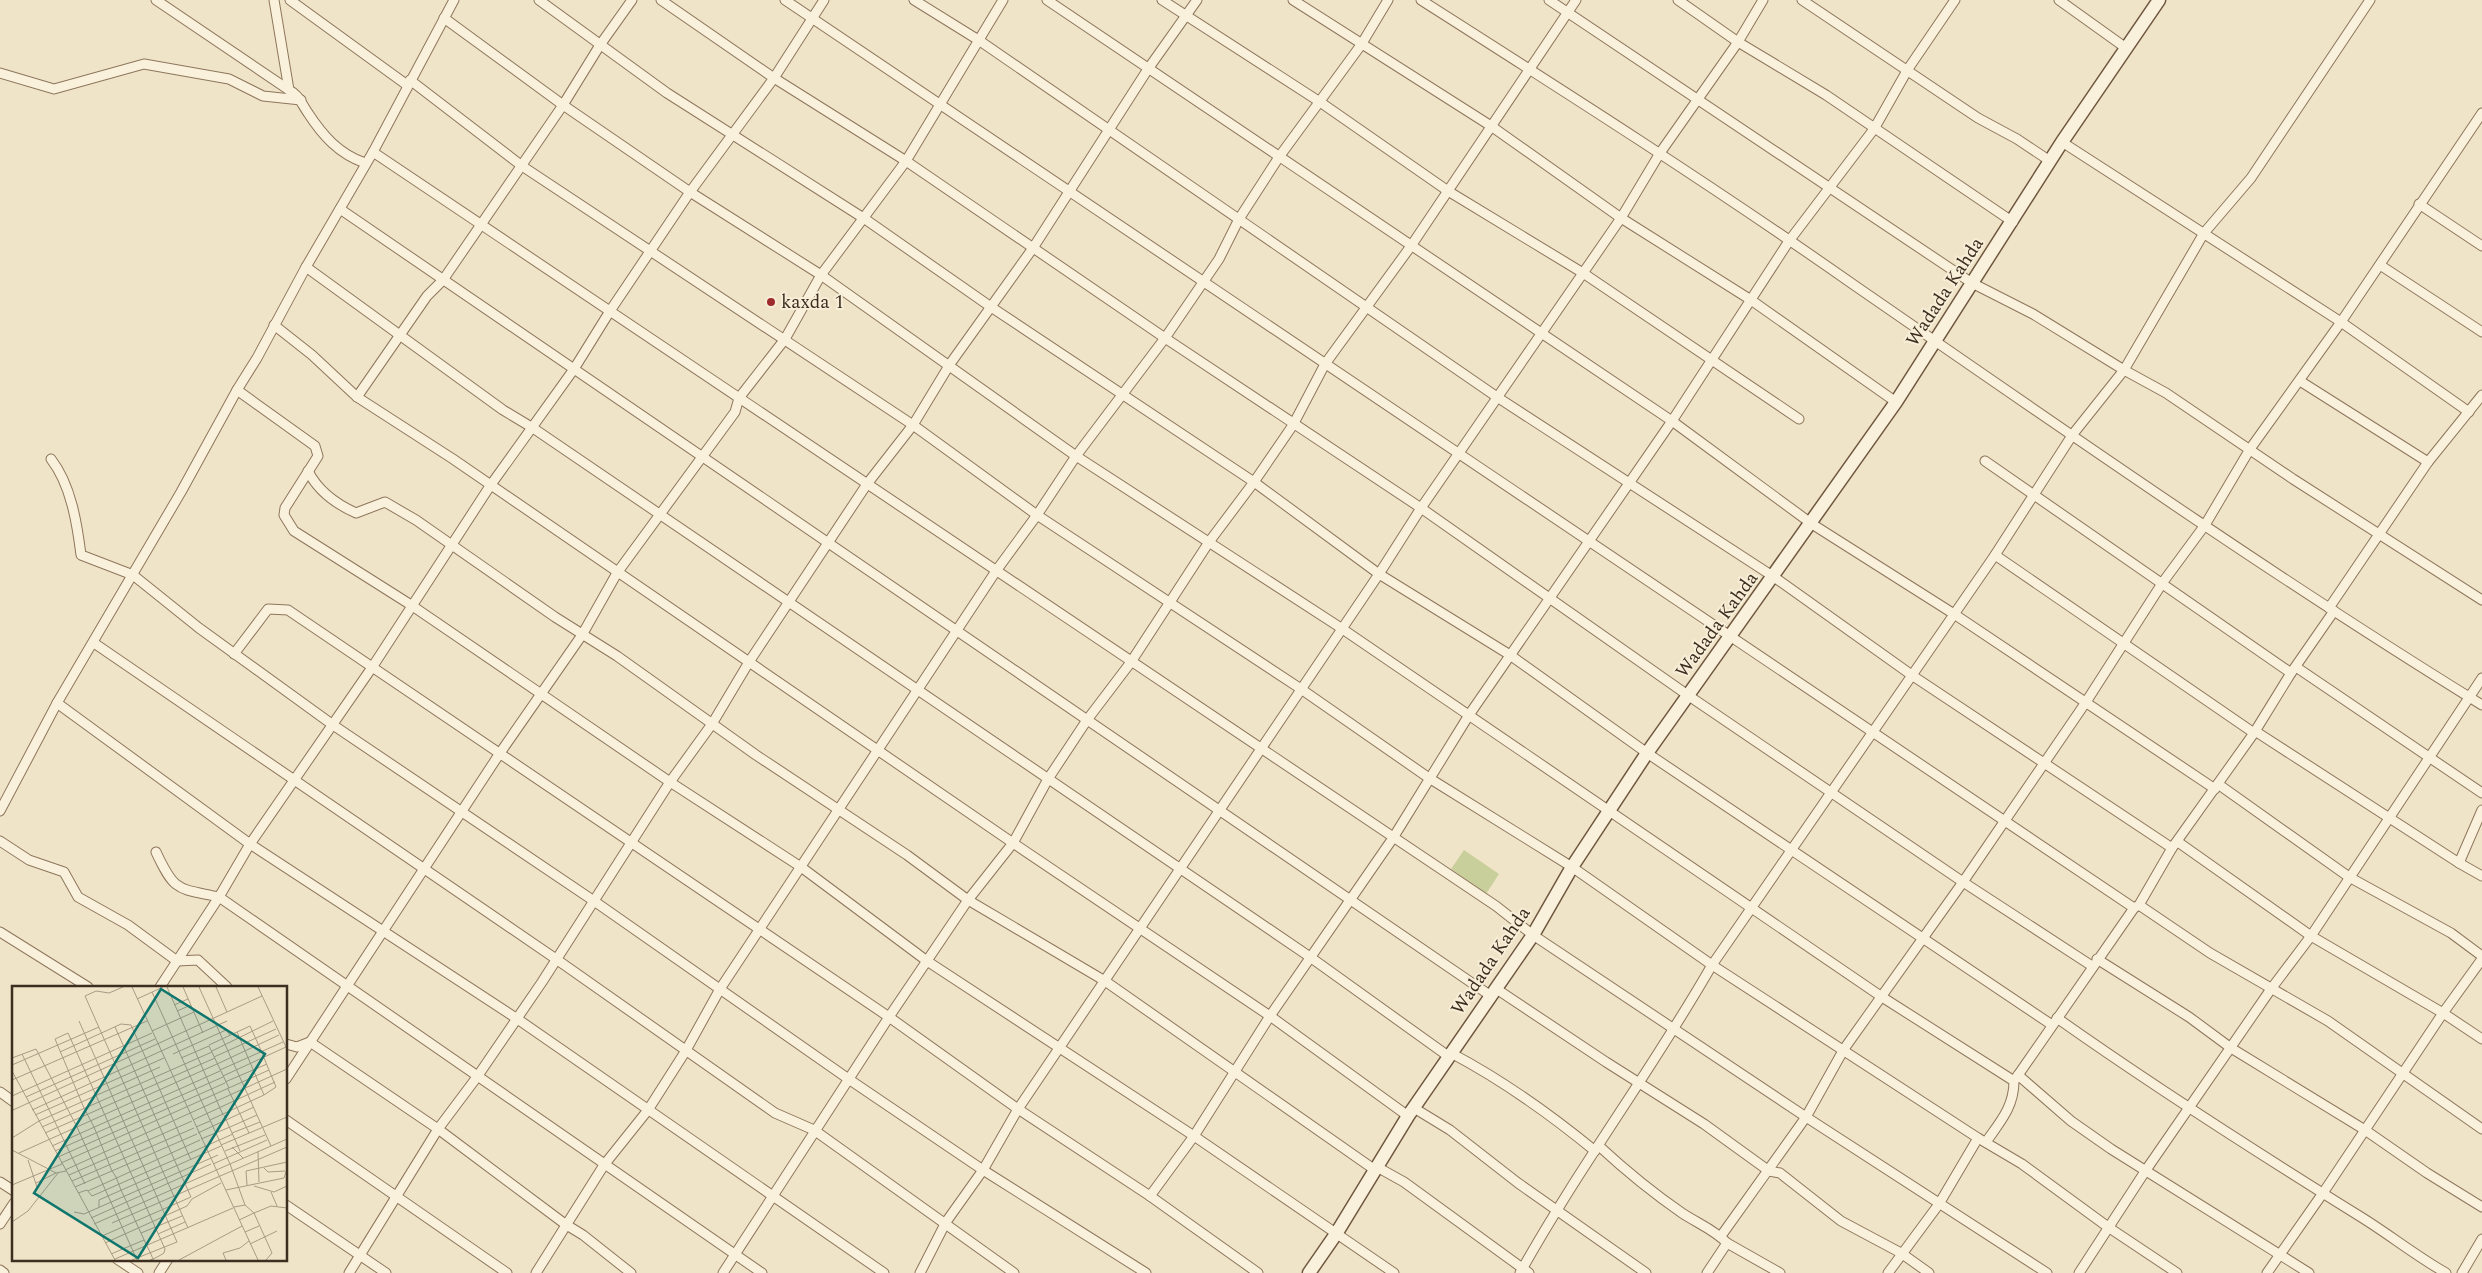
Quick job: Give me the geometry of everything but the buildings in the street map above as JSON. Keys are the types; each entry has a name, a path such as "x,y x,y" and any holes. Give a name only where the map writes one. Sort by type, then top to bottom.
{"main road":[{"name":"Wadada Kahda","path":"1309,1273 1336,1234 1411,1112 1533,935 1572,867 1610,812 1647,753 1812,524 1896,402 1936,343 2062,142 2159,0"}],"street":[{"path":"156,0 289,90 298,94 322,134 352,159 365,163"},
{"path":"274,0 289,90"},
{"path":"290,0 409,82 522,166 913,425 1037,515 1301,689 1429,778 1572,867 1712,965 2022,1164 2177,1273"},
{"path":"0,811 57,704 133,575 236,390 257,358 306,267 373,152 454,0"},
{"path":"539,0 667,94 733,133 865,218 991,307 1254,482 1380,574 1510,655 1647,753 1922,940 2190,1107 2291,1175 2371,1223 2416,1256 2446,1273"},
{"path":"358,397 401,337 427,296 443,280 522,166 600,45 632,0"},
{"path":"660,0 774,78 906,161 1293,425 1422,508 1689,696 1963,882 2094,963 2189,1017 2231,1048 2365,1130 2426,1173 2482,1207"},
{"path":"785,0 2003,822 2210,954 2328,1021 2482,1128"},
{"path":"161,986 220,897 250,844 373,666 490,486 574,370 610,311 690,192 774,78 824,0"},
{"path":"914,0 980,41 1497,397 1774,577 1913,676 2044,764 2175,845 2311,936 2443,1013 2482,1039"},
{"path":"288,1076 500,753 582,635 618,573 736,412 739,398 785,339 822,275 906,161 1003,0"},
{"path":"1048,0 1672,421 1812,524 1954,614 2216,786 2349,878 2451,933 2482,957 2402,1073 2323,1194 2267,1273"},
{"path":"1162,0 1320,102 1448,192 1583,273 1799,419"},
{"path":"349,1273 438,1129 477,1077 594,902 670,782 712,724 749,662 790,603 867,484 913,425 950,364 1033,248 1148,69 1198,0"},
{"path":"1293,0 1491,126 1621,218 1751,300 1896,402"},
{"path":"536,1273 565,1224 604,1165 648,1110 686,1052 720,989 840,809 917,689 1076,456 1164,338 1219,259 1239,219 1279,157 1361,45 1388,0"},
{"path":"1421,0 1660,153 2205,525 2332,610 2482,705"},
{"path":"1549,0 1972,284 2034,314 2124,370 2166,392 2379,536 2482,600"},
{"path":"723,1273 773,1198 814,1130 850,1080 889,1016 968,900 1013,842 1048,779 1087,720 1131,662 1168,602 1209,542 1254,482 1293,425 1325,364 1411,246 1576,0"},
{"path":"1678,0 1738,42 1826,95 2012,222"},
{"path":"920,1273 946,1222 983,1170 1018,1109 1181,870 1497,397 1621,218 1660,153 1738,42 1764,0"},
{"path":"1802,0 1908,69 1978,118 2017,139 2050,161"},
{"path":"1150,1196 1194,1136 1270,1016 1393,838 1469,715 1672,421 1789,240 1874,129 1908,69 1955,0"},
{"path":"2059,0 2126,48"},
{"path":"308,471 314,484 340,506 356,513 385,502 416,520 582,635 617,656 712,724 840,809 968,900 1105,981 1376,1168 1404,1182 1524,1271 1557,1212 1597,1148 1676,1029 1712,965 1913,676 1995,555 2073,434 2124,370 2204,233 2251,178 2370,0"},
{"path":"444,18 563,105 690,192 822,275 950,364 1076,456 1341,628 1882,997 2016,1078 2071,1121 2309,1273"},
{"path":"0,74 54,89 144,64 229,79 263,96 301,100"},
{"path":"1707,1273 1724,1240 1806,1117 1844,1049 2044,764 2163,582 2205,525 2250,449 2341,322 2482,113"},
{"path":"2062,142 2341,322 2469,412"},
{"path":"373,152 1496,906 1533,935 1806,1117 2047,1273"},
{"path":"2419,204 2482,246"},
{"path":"340,209 1350,901 1704,1124 1769,1171 1780,1173 1841,1221 1901,1253 1930,1273"},
{"path":"2380,265 2482,332"},
{"path":"306,267 503,410 533,428 660,514 1450,1054 1482,1069 1533,1103 1597,1148 1682,1213 1780,1273"},
{"path":"274,325 358,397 410,430 1411,1112 1450,1130 1557,1212 1646,1273"},
{"path":"2300,381 2428,462"},
{"path":"236,390 315,446 318,456 285,508 284,515 294,531 411,605 670,782 801,867 927,960 1194,1136 1394,1273"},
{"path":"1888,1273 1939,1204 1982,1140 2010,1107 2016,1078 2094,963 2136,907 2175,845 2254,732 2428,462 2482,394"},
{"path":"50,459 60,471 78,524 80,555 133,575 234,654 333,725 462,811 983,1170 1146,1273"},
{"path":"1986,461 2112,550 2482,792"},
{"path":"1995,555 2254,732 2482,876"},
{"path":"234,654 268,609 288,610 889,1016 1018,1109 1150,1196 1258,1273"},
{"path":"94,643 293,782 556,959 775,1113 814,1130 946,1222 1014,1273"},
{"path":"2079,1273 2146,1170 2271,989 2311,936 2482,678"},
{"path":"57,704 250,844 516,1018 773,1198 884,1273"},
{"path":"2459,863 2482,810"},
{"path":"0,841 29,860 64,872 78,897 128,925 178,961 198,960 226,986"},
{"path":"156,852 168,878 180,889 220,897 762,1273"},
{"path":"0,932 86,986"},
{"path":"288,1045 297,1047 310,1042"},
{"path":"310,1042 438,1129 565,1224 583,1235 631,1273"},
{"path":"0,1092 12,1101"},
{"path":"288,1121 507,1273"},
{"path":"0,1182 12,1191"},
{"path":"0,1224 12,1206"},
{"path":"288,1206 386,1273"},
{"path":"2462,1273 2482,1239"},
{"path":"118,1260 138,1273"},
{"path":"159,1273 167,1260"},
{"path":"0,1270 4,1273"}],"green space":[{"path":"1464,850 1499,874 1486,894 1451,869"}],"place":[{"name":"kaxda 1","path":"771,302"}]}
